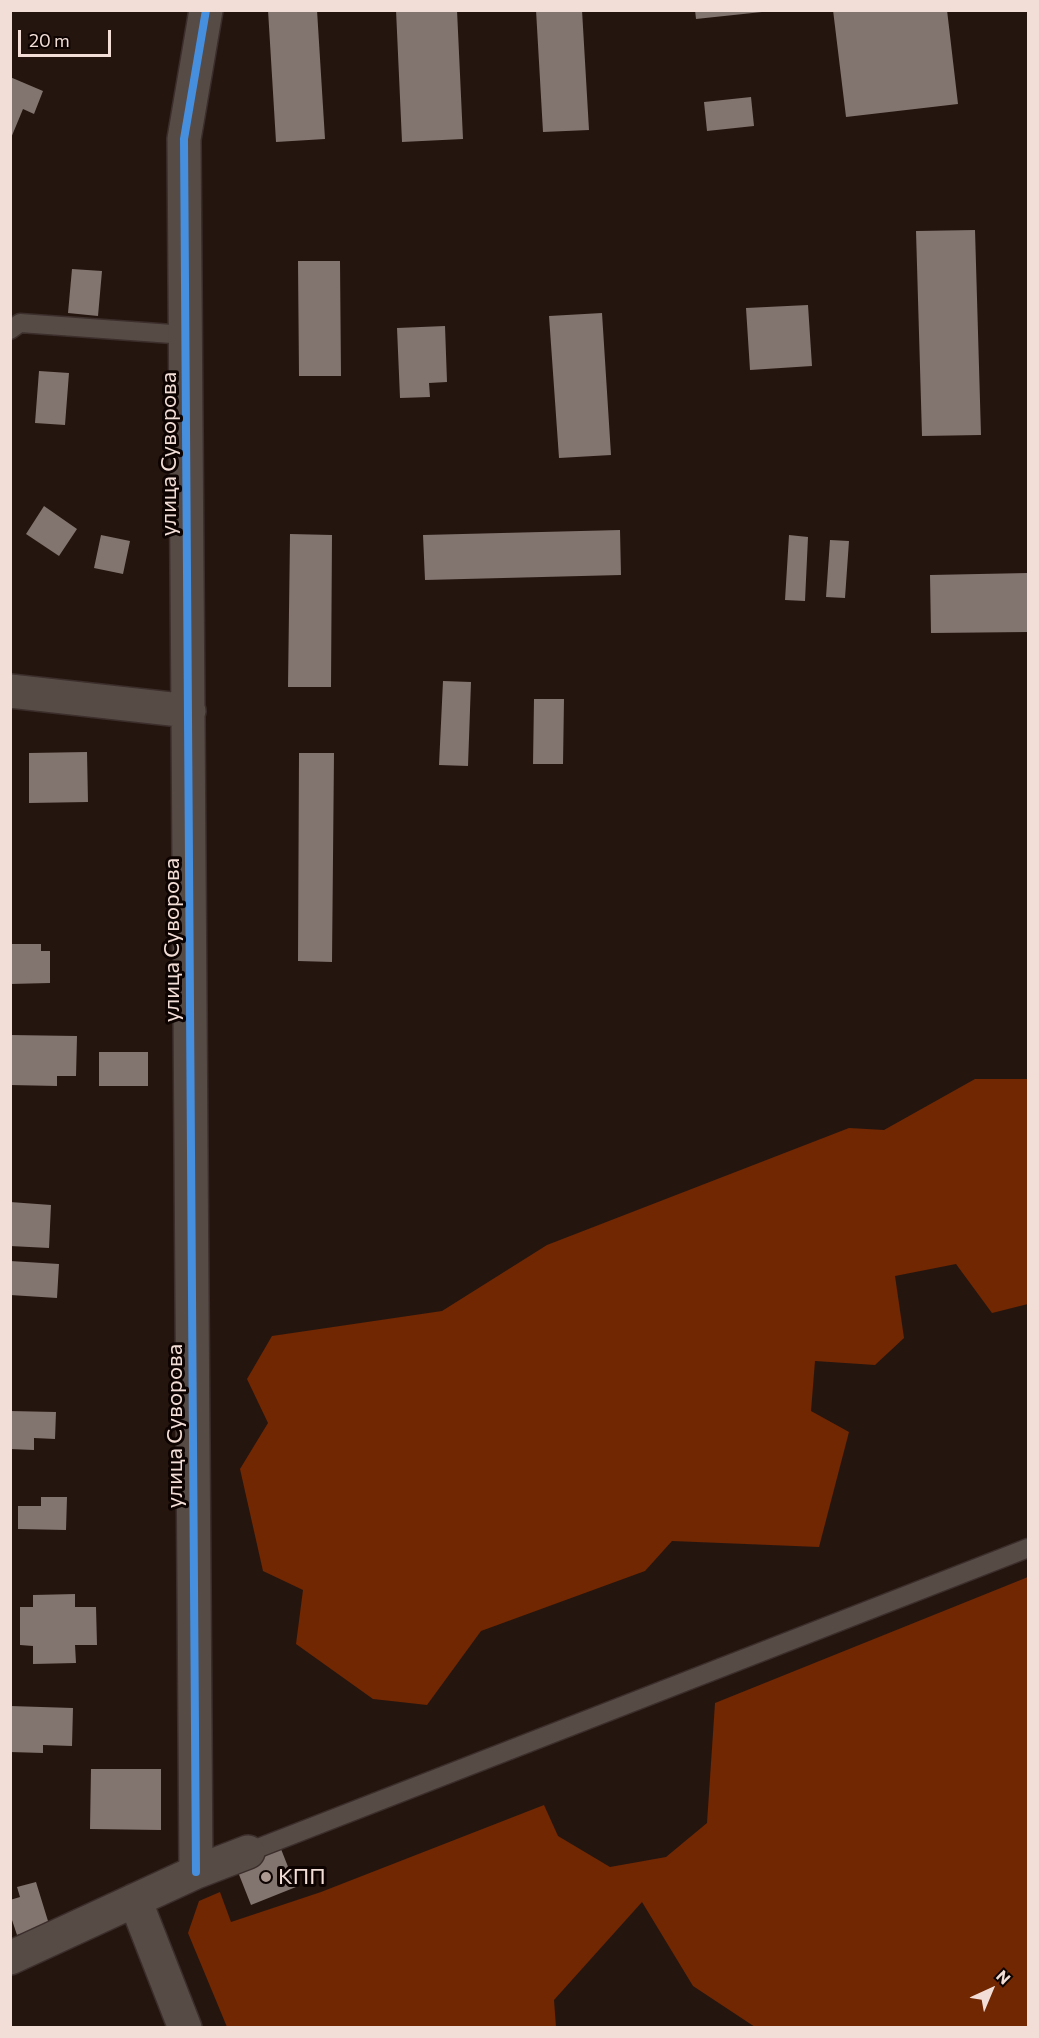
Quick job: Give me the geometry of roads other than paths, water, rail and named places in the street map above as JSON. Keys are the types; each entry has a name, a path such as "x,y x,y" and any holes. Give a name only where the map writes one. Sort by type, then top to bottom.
{"street":[{"name":"улица Суворова","path":"196,1872 184,139 206,10"},
{"path":"10,691 189,711"},
{"path":"10,1958 196,1872 248,1852"},
{"path":"135,1900 185,2028"}],"lane":[{"path":"10,330 20,323 186,335"},
{"path":"248,1852 1029,1548"}],"place":[{"name":"КПП","path":"266,1877"}]}
